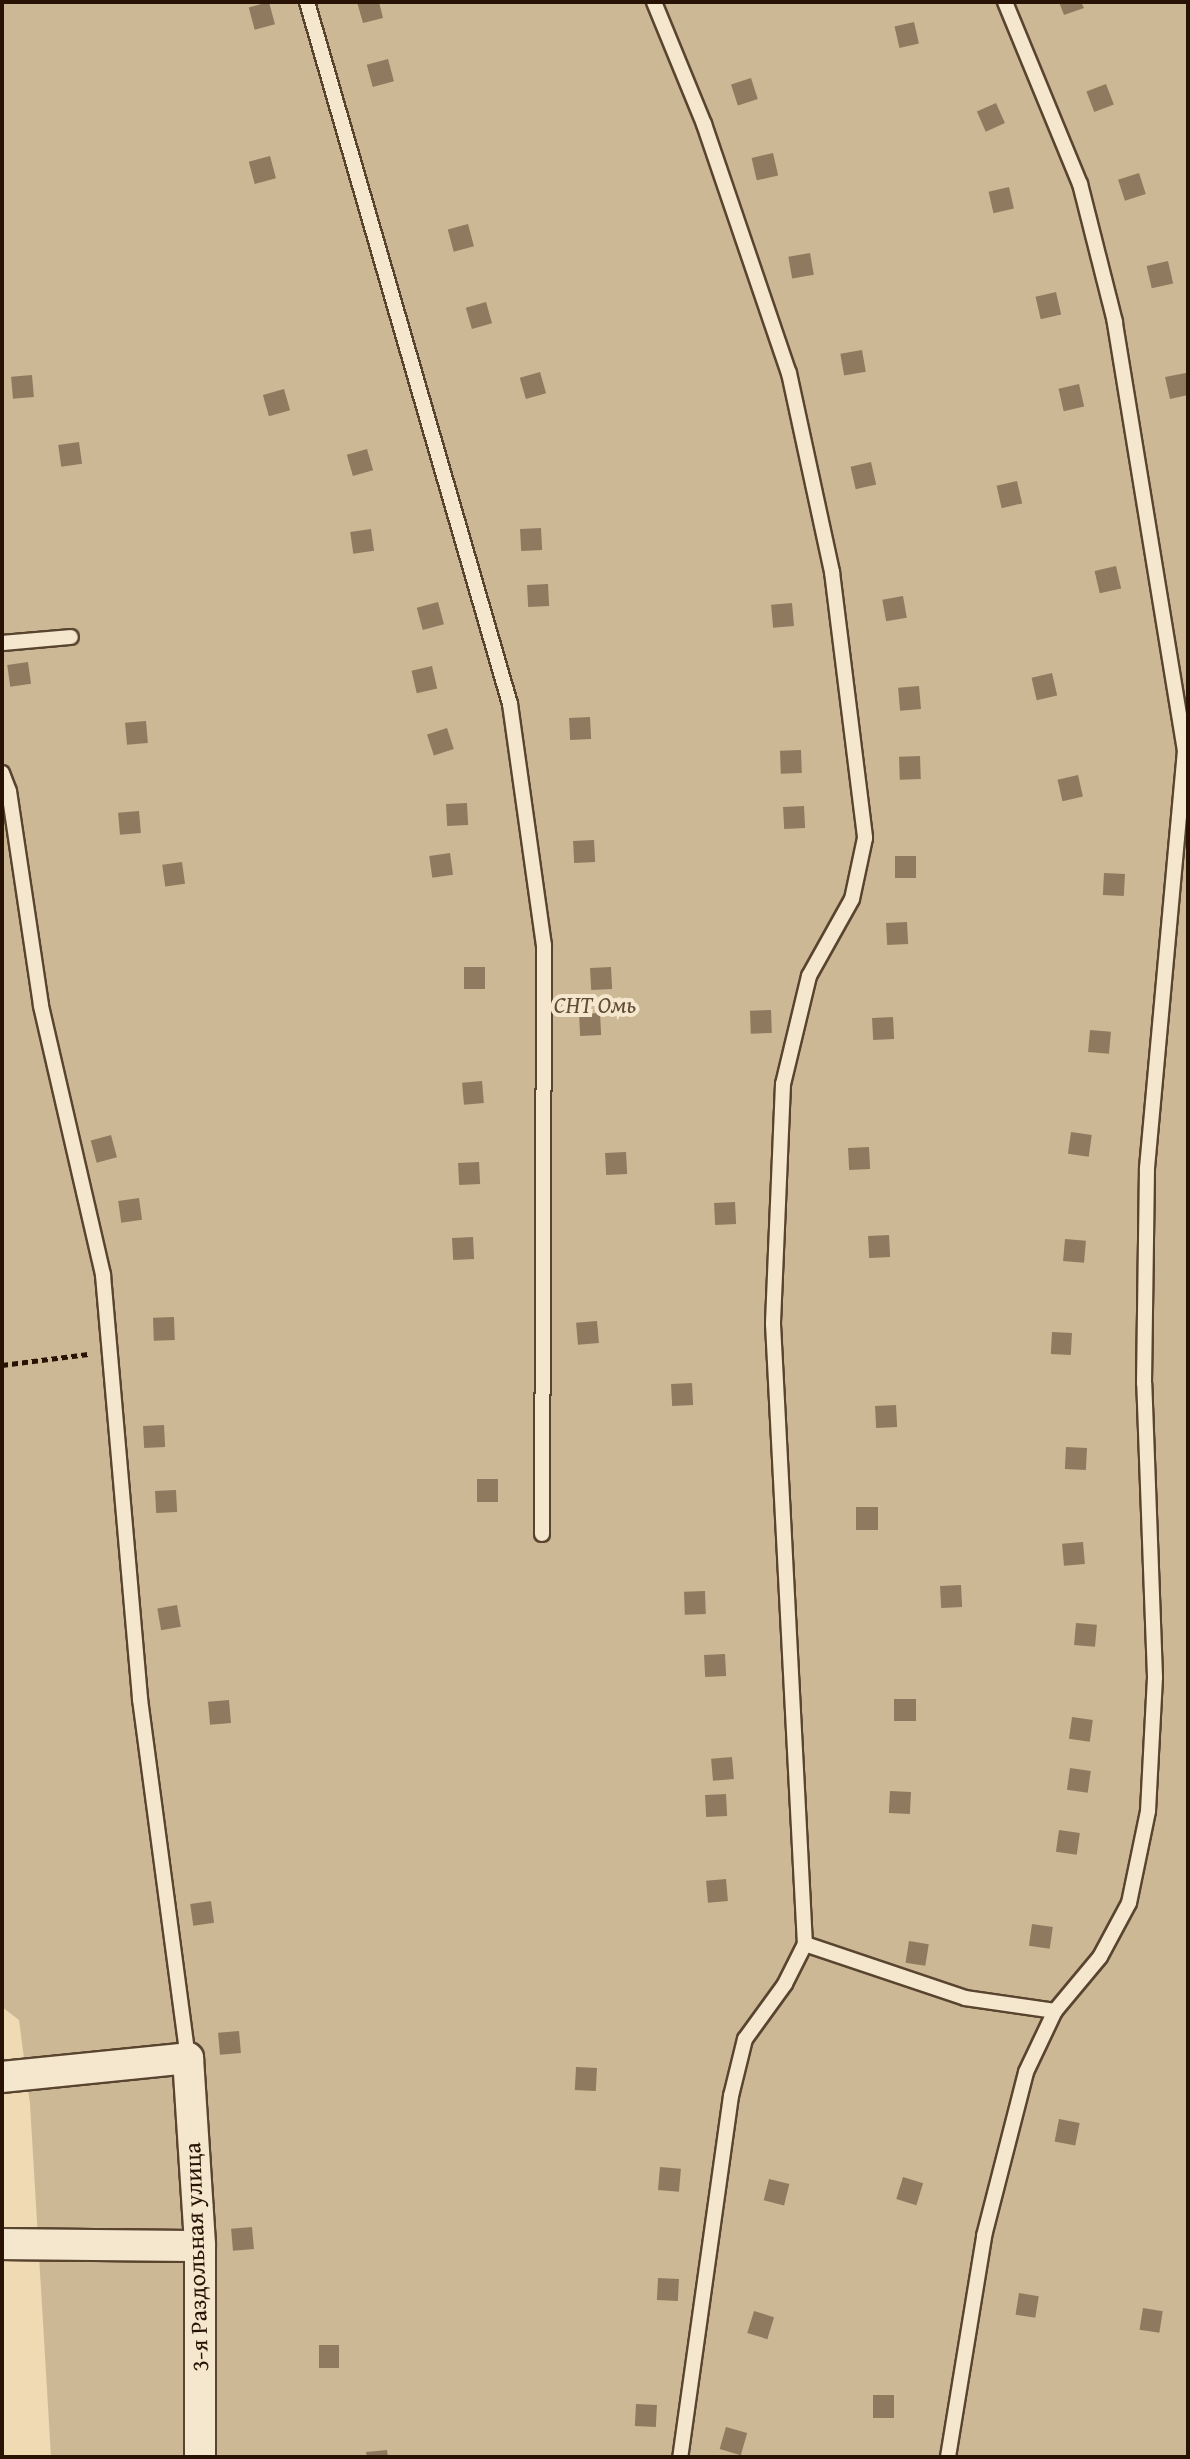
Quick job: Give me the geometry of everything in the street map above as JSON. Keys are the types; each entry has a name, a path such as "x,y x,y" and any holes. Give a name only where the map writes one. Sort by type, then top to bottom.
{"street":[{"path":"2,2077 188,2058"},
{"name":"3-я Раздольная улица","path":"188,2058 200,2246 200,2457"},
{"path":"2,2244 200,2246"}],"lane":[{"path":"307,2 510,704 544,945 542,1534"},
{"path":"654,2 704,124 789,373 832,572 865,838 852,899 809,976 783,1084 773,1324 805,1944 785,1984 745,2039 731,2096 680,2457"},
{"path":"948,2457 984,2236 1026,2072 1055,2011 1100,1957 1129,1903 1148,1811 1155,1677 1144,1383 1147,1168 1185,751 1115,322 1080,184 1005,2"},
{"path":"2,643 71,637"},
{"path":"2,773 9,791 41,1006 103,1275 106,1352 113,1361 140,1699 188,2058"},
{"path":"805,1944 965,1998 1055,2011"}],"path":[{"path":"2,1365 106,1352"}],"green space":[{"name":"СНТ Омь","path":"2,2 1188,2 1188,2457 51,2457 30,2104 19,2020 2,2007"}],"building":[{"path":"269,2 275,24 255,30 249,7"},
{"path":"357,2 379,2 383,18 363,23"},
{"path":"1059,2 1081,2 1084,8 1064,15"},
{"path":"914,22 919,43 899,48 895,26"},
{"path":"388,59 394,81 373,87 367,65"},
{"path":"751,78 758,99 738,105 731,84"},
{"path":"1106,84 1114,105 1094,112 1086,92"},
{"path":"996,103 1005,123 986,132 977,112"},
{"path":"773,153 778,175 757,180 752,158"},
{"path":"270,156 276,178 255,184 249,162"},
{"path":"1139,173 1146,194 1125,201 1118,180"},
{"path":"1009,187 1014,208 993,213 989,192"},
{"path":"468,224 474,246 454,252 448,229"},
{"path":"810,253 814,275 792,278 788,257"},
{"path":"1168,261 1173,283 1152,288 1147,266"},
{"path":"1056,292 1061,314 1041,319 1036,297"},
{"path":"486,302 492,323 472,329 466,308"},
{"path":"862,350 866,372 844,375 840,354"},
{"path":"540,372 546,393 526,399 520,378"},
{"path":"1186,373 1188,395 1170,399 1165,377"},
{"path":"32,375 34,397 13,399 11,377"},
{"path":"1079,384 1084,406 1064,411 1059,389"},
{"path":"284,389 290,410 269,416 263,395"},
{"path":"79,442 82,464 61,467 58,445"},
{"path":"367,449 373,470 353,476 347,455"},
{"path":"871,462 876,484 856,489 851,467"},
{"path":"1017,481 1022,503 1002,508 997,486"},
{"path":"541,528 542,550 521,551 520,529"},
{"path":"371,529 374,551 353,554 350,532"},
{"path":"1116,566 1121,588 1100,593 1095,571"},
{"path":"548,584 549,606 528,607 527,585"},
{"path":"903,596 907,618 886,621 882,600"},
{"path":"438,602 444,624 423,630 417,608"},
{"path":"792,603 794,626 773,628 771,605"},
{"path":"28,662 31,684 10,687 7,665"},
{"path":"432,666 437,688 417,693 412,671"},
{"path":"1052,673 1057,695 1037,700 1032,678"},
{"path":"919,686 921,709 900,711 898,688"},
{"path":"590,717 591,739 570,740 569,718"},
{"path":"146,721 148,743 127,745 125,723"},
{"path":"447,728 454,749 434,755 427,734"},
{"path":"801,750 802,773 781,774 780,751"},
{"path":"920,756 921,779 900,780 899,757"},
{"path":"1078,775 1083,796 1062,801 1058,780"},
{"path":"467,803 468,825 447,826 446,804"},
{"path":"804,806 805,828 784,829 783,807"},
{"path":"139,811 141,833 120,835 118,813"},
{"path":"594,840 595,862 574,863 573,841"},
{"path":"450,853 453,875 432,878 429,856"},
{"path":"895,856 916,856 916,878 895,878"},
{"path":"182,862 185,884 165,887 162,865"},
{"path":"1104,873 1125,874 1124,896 1103,895"},
{"path":"907,922 908,944 887,945 886,923"},
{"path":"464,967 485,967 485,989 464,989"},
{"path":"611,967 612,989 591,990 590,968"},
{"path":"771,1010 772,1033 751,1034 750,1011"},
{"path":"600,1013 601,1035 580,1036 579,1014"},
{"path":"893,1017 894,1039 873,1040 872,1018"},
{"path":"1090,1030 1111,1032 1109,1054 1088,1052"},
{"path":"482,1081 484,1103 464,1105 462,1083"},
{"path":"1071,1132 1092,1135 1089,1157 1068,1154"},
{"path":"111,1135 117,1157 97,1163 91,1140"},
{"path":"869,1147 870,1169 849,1170 848,1148"},
{"path":"626,1152 627,1174 606,1175 605,1153"},
{"path":"479,1162 480,1184 459,1185 458,1163"},
{"path":"139,1198 142,1220 121,1223 118,1201"},
{"path":"735,1202 736,1224 715,1225 714,1203"},
{"path":"889,1235 890,1257 869,1258 868,1236"},
{"path":"473,1237 474,1259 453,1260 452,1238"},
{"path":"1065,1239 1086,1241 1084,1263 1063,1261"},
{"path":"174,1317 175,1340 154,1341 153,1318"},
{"path":"597,1321 599,1343 578,1345 576,1323"},
{"path":"1052,1332 1072,1333 1071,1355 1051,1354"},
{"path":"692,1383 693,1405 672,1406 671,1384"},
{"path":"896,1405 897,1427 876,1428 875,1406"},
{"path":"164,1425 165,1447 144,1448 143,1426"},
{"path":"1066,1447 1087,1448 1086,1470 1065,1469"},
{"path":"477,1479 498,1479 498,1502 477,1502"},
{"path":"176,1490 177,1512 156,1513 155,1491"},
{"path":"856,1507 878,1507 878,1530 856,1530"},
{"path":"1083,1542 1085,1564 1064,1566 1062,1544"},
{"path":"961,1585 962,1607 941,1608 940,1586"},
{"path":"705,1591 706,1614 685,1615 684,1592"},
{"path":"177,1605 181,1627 161,1630 157,1608"},
{"path":"1076,1623 1097,1625 1095,1647 1074,1645"},
{"path":"725,1654 726,1676 705,1677 704,1655"},
{"path":"894,1699 916,1699 916,1721 894,1721"},
{"path":"229,1700 231,1723 210,1725 208,1702"},
{"path":"1072,1717 1093,1720 1090,1742 1069,1739"},
{"path":"732,1757 734,1779 713,1781 711,1759"},
{"path":"1070,1768 1091,1771 1088,1793 1067,1790"},
{"path":"890,1791 911,1792 910,1814 889,1813"},
{"path":"726,1794 727,1816 706,1817 705,1795"},
{"path":"1059,1830 1080,1833 1077,1855 1056,1852"},
{"path":"726,1879 728,1901 708,1903 706,1881"},
{"path":"211,1901 214,1923 193,1926 190,1904"},
{"path":"1032,1924 1053,1927 1050,1949 1029,1946"},
{"path":"909,1941 929,1944 925,1966 906,1963"},
{"path":"239,2031 241,2053 220,2055 218,2033"},
{"path":"576,2067 597,2068 596,2091 575,2090"},
{"path":"1059,2119 1080,2123 1075,2146 1055,2142"},
{"path":"660,2167 681,2169 679,2192 658,2190"},
{"path":"903,2177 923,2183 916,2205 896,2199"},
{"path":"769,2179 789,2184 784,2205 764,2200"},
{"path":"252,2227 254,2249 233,2251 231,2229"},
{"path":"658,2278 679,2279 678,2301 657,2300"},
{"path":"1019,2293 1039,2296 1035,2318 1016,2315"},
{"path":"1143,2308 1163,2311 1159,2333 1140,2330"},
{"path":"754,2311 774,2317 767,2339 747,2333"},
{"path":"319,2345 339,2345 339,2368 319,2368"},
{"path":"873,2395 894,2395 894,2418 873,2418"},
{"path":"636,2404 657,2405 656,2427 635,2426"},
{"path":"726,2427 747,2433 741,2455 720,2449"},
{"path":"387,2450 388,2457 367,2457 366,2452"}]}
